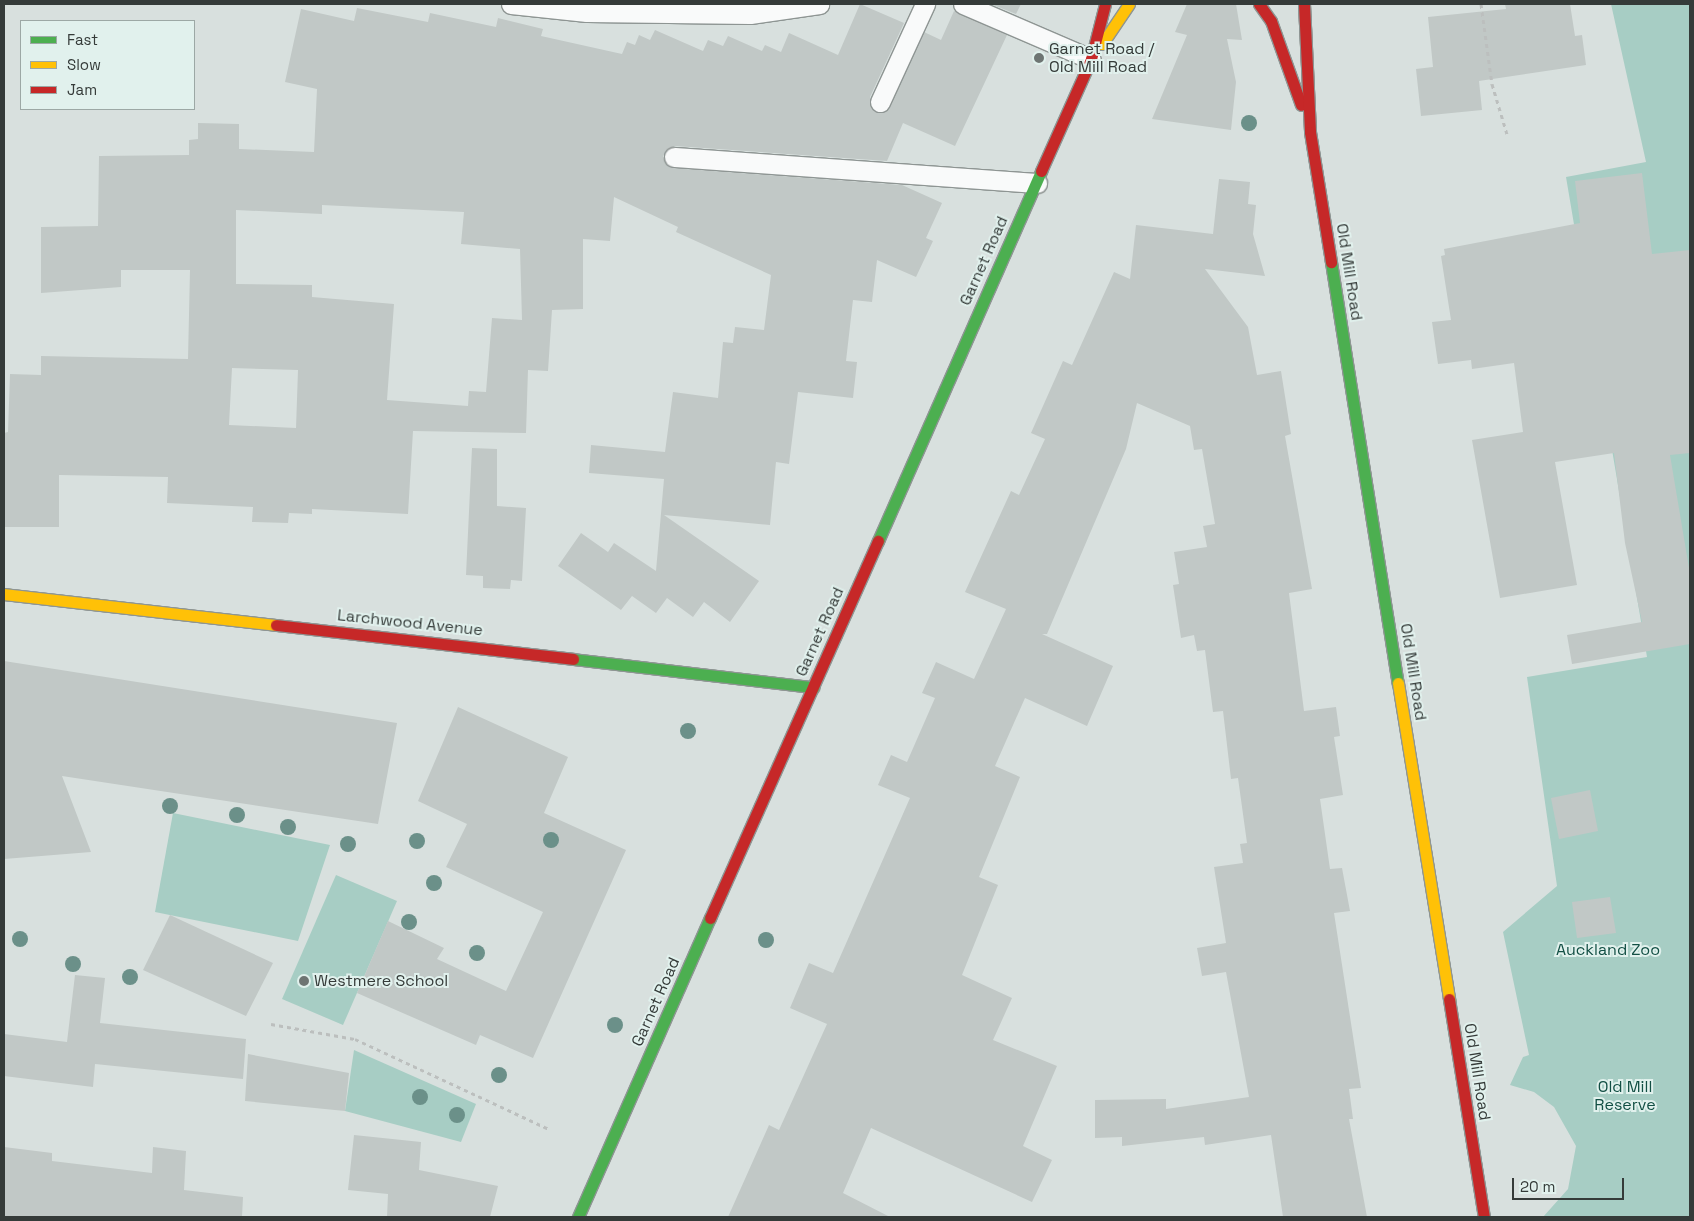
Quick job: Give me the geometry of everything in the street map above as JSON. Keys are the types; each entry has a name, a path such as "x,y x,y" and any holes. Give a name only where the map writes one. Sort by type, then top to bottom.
{"main road":[{"name":"Garnet Road","path":"578,1217 1091,59 1105,4"},
{"name":"Garnet Road","path":"1091,59 1129,4"},
{"name":"Old Mill Road","path":"1259,4 1271,22 1310,132"},
{"name":"Old Mill Road","path":"1304,4 1310,132 1484,1217"},
{"name":"Larchwood Avenue","path":"4,594 813,687"}],"lane":[{"path":"511,4 587,12 750,14 819,4"},
{"path":"880,102 925,4"},
{"path":"963,4 1091,59"},
{"path":"674,157 1036,183"}],"path":[{"path":"1481,4 1492,84 1507,134"},
{"path":"271,1024 355,1039 549,1129"}],"green space":[{"name":"Auckland Zoo","path":"1611,4 1690,4 1690,1217 1543,1217 1568,1189 1576,1146 1554,1107 1534,1092 1510,1085 1523,1057 1529,1055 1503,932 1557,886 1527,677 1647,657 1566,177 1646,162"},
{"path":"173,813 330,845 298,941 155,912"},
{"path":"336,875 397,901 343,1025 282,999"},
{"path":"354,1050 476,1104 461,1142 345,1111"}],"building":[{"path":"860,4 904,23 870,97 876,112 890,107 924,32 941,40 954,11 1007,35 955,146 903,123 887,161 675,146 663,156 673,168 902,185 942,203 926,238 933,241 916,277 877,260 872,302 853,300 846,361 857,362 853,398 798,392 789,464 776,462 770,525 664,515 759,581 730,622 704,602 693,617 667,598 656,613 632,596 621,610 558,566 581,533 608,552 614,543 656,571 664,479 589,473 591,445 665,452 673,392 718,398 723,342 733,343 735,327 764,330 771,275 676,232 678,227 614,197 610,241 583,239 583,309 552,310 548,371 528,370 526,433 413,431 408,514 312,509 312,514 289,513 288,523 252,522 253,507 167,503 168,477 59,475 59,527 4,527 4,433 8,432 10,374 41,375 41,356 188,359 190,270 121,270 121,287 41,293 41,227 98,226 99,156 189,155 189,140 198,139 198,123 239,124 239,149 314,152 317,89 285,82 301,9 354,21 357,8 428,22 430,13 496,27 498,18 543,29 541,36 622,54 627,42 635,45 639,35 650,40 655,30 703,51 708,40 723,46 728,36 762,51 765,45 781,52 789,33 838,55","holes":["322,205 464,212 461,244 520,249 522,320 492,318 486,392 469,391 468,406 387,400 394,304 312,297 312,285 236,284 236,210 322,214","232,368 298,370 296,428 229,425"]},
{"path":"991,4 1021,4 1016,14"},
{"path":"1187,4 1236,4 1242,40 1227,39 1236,82 1231,130 1152,119 1187,35 1175,32"},
{"path":"1505,4 1570,4 1575,36 1582,35 1586,65 1479,81 1482,110 1421,116 1416,69 1433,67 1428,17 1506,9"},
{"path":"1642,173 1652,254 1690,250 1690,453 1670,455 1690,574 1690,644 1572,664 1567,635 1642,622 1625,543 1614,453 1555,462 1577,585 1500,598 1472,440 1523,432 1514,363 1472,369 1471,360 1438,364 1432,322 1451,320 1441,256 1445,255 1444,249 1580,223 1575,181"},
{"path":"1219,179 1250,182 1248,204 1256,205 1253,234 1265,276 1205,269 1248,327 1257,375 1281,371 1291,434 1285,436 1312,589 1289,593 1304,711 1336,707 1340,736 1334,737 1343,795 1320,799 1330,869 1342,868 1350,911 1334,913 1361,1088 1349,1089 1353,1119 1349,1119 1367,1217 1283,1217 1271,1135 1205,1145 1204,1137 1122,1146 1122,1137 1095,1138 1095,1100 1166,1099 1166,1109 1249,1097 1226,972 1202,976 1197,948 1226,943 1214,867 1243,863 1240,844 1247,843 1238,778 1231,779 1223,711 1213,712 1205,650 1197,651 1194,635 1181,638 1173,585 1179,584 1174,552 1207,547 1203,526 1215,524 1202,449 1194,450 1190,426 1137,403 1126,449 1047,634 1042,634 1113,666 1087,726 1025,698 995,766 1020,777 979,877 998,885 962,975 1012,998 993,1040 1057,1066 1023,1146 1052,1160 1032,1202 871,1128 843,1193 890,1217 728,1217 769,1125 779,1130 827,1024 790,1008 809,963 833,973 910,798 878,785 891,755 907,762 935,698 922,693 936,662 974,679 1006,609 965,592 1011,491 1019,495 1045,439 1031,433 1063,361 1072,365 1114,272 1130,279 1136,225 1213,234"},
{"path":"472,448 497,449 497,506 526,508 522,581 511,580 510,589 483,588 483,576 466,575"},
{"path":"4,661 397,723 378,824 62,776 91,852 4,859"},
{"path":"458,707 568,757 544,813 626,850 533,1058 480,1035 476,1045 357,993 388,921 444,948 437,959 506,991 543,912 446,867 467,824 418,801"},
{"path":"1590,790 1598,831 1559,839 1551,798"},
{"path":"1610,897 1616,933 1577,938 1572,902"},
{"path":"170,915 273,963 246,1016 143,970"},
{"path":"75,975 105,978 100,1023 246,1039 243,1079 95,1064 93,1087 4,1076 4,1034 67,1042"},
{"path":"248,1054 349,1073 345,1111 245,1101"},
{"path":"354,1135 421,1142 419,1170 498,1186 490,1217 387,1217 388,1194 348,1190"},
{"path":"4,1147 52,1153 52,1161 152,1173 153,1147 186,1151 184,1190 243,1197 242,1217 4,1217"}],"traffic: fast":[{"path":"878,541 1041,171"},
{"path":"1331,262 1398,683"},
{"path":"573,659 813,687"},
{"path":"578,1217 710,918"}],"traffic: slow":[{"path":"1102,44 1129,4"},
{"path":"4,594 276,625"},
{"path":"1398,683 1449,999"}],"traffic: jam":[{"path":"1041,171 1091,59 1105,4"},
{"path":"1259,4 1271,21 1301,105"},
{"path":"1304,4 1310,132 1331,262"},
{"path":"710,918 878,541"},
{"path":"276,625 573,659"},
{"path":"1449,999 1484,1217"}],"place":[{"name":"Garnet Road / Old Mill Road","path":"1039,58"},
{"name":"Westmere School","path":"304,981"}],"park label":[{"name":"Old Mill Reserve","path":"1625,1096"}]}
